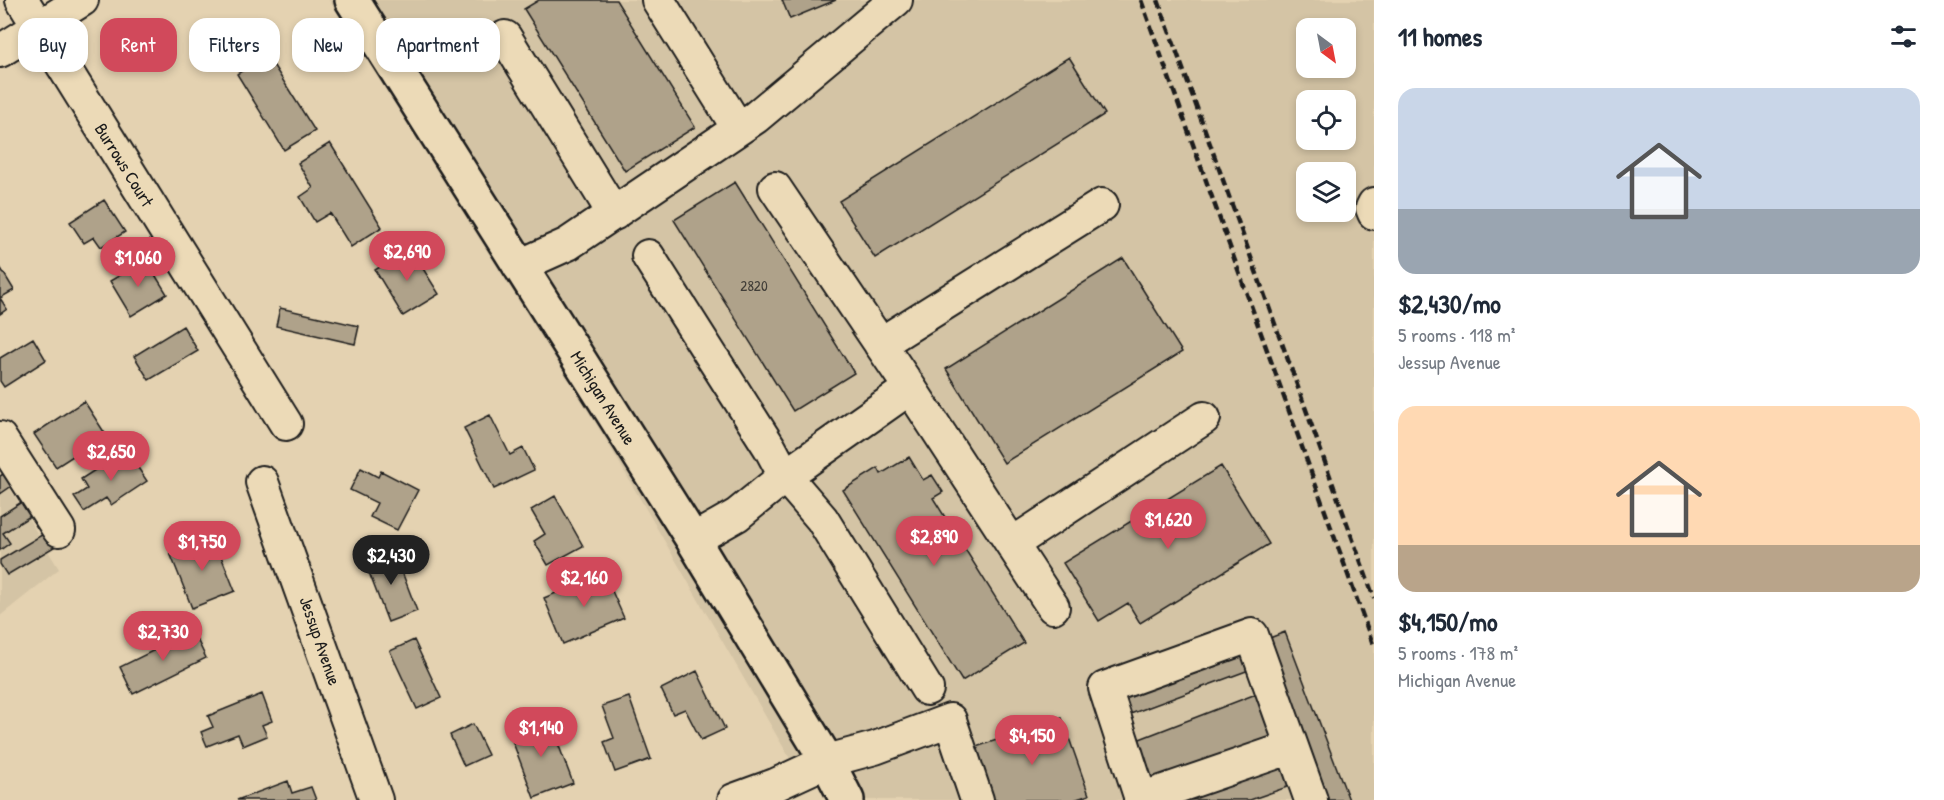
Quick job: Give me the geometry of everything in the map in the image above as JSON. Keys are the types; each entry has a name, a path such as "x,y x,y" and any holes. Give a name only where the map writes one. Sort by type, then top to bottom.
{"main road":[{"name":"Michigan Avenue","path":"352,0 693,540 828,761 847,800"}],"street":[{"name":"Burrows Court","path":"22,0 33,18"},
{"path":"54,18 82,0"},
{"path":"658,0 738,128"},
{"path":"519,266 568,244 756,117 896,0"},
{"path":"505,37 614,214"},
{"path":"0,51 18,40"},
{"name":"Burrows Court","path":"66,72 286,424"},
{"path":"775,188 910,388 1053,607"},
{"path":"1374,204 1372,208 1374,213"},
{"path":"880,344 1102,205"},
{"path":"648,256 785,476 822,519 927,689"},
{"path":"693,540 737,515 785,476 910,388"},
{"path":"1012,544 1204,418"},
{"path":"0,438 59,530"},
{"name":"Jessup Avenue","path":"262,482 376,800"},
{"path":"1292,747 1140,800 1105,688 1252,635 1311,800"},
{"path":"734,800 775,785 828,761 875,748 950,720 977,800"}],"shaded area":[{"path":"329,0 337,0 348,18 340,18"},
{"path":"366,0 1374,0 1374,800 861,800 411,72 500,72 500,18 377,18"},
{"path":"364,43 376,62 376,72 382,72 809,754 792,762 605,438 364,56"},
{"path":"0,472 59,569 0,616"}],"building":[{"path":"539,0 616,0 695,127 625,171 524,9"},
{"path":"782,0 836,0 790,19"},
{"path":"1069,57 1105,114 875,258 839,201"},
{"path":"240,72 278,72 315,131 284,150 237,74"},
{"path":"330,143 382,227 351,247 330,213 315,222 300,197 313,188 298,163"},
{"path":"735,182 854,373 793,411 674,220"},
{"path":"104,200 125,232 101,247 94,237 84,243 70,222"},
{"path":"410,248 439,294 403,316 375,270"},
{"path":"1123,258 1182,352 1004,463 946,369"},
{"path":"146,260 167,294 131,316 110,281"},
{"path":"0,267 14,290 0,298"},
{"path":"0,298 7,309 0,314"},
{"path":"280,308 359,326 355,344 276,326"},
{"path":"183,326 198,351 149,380 134,356"},
{"path":"33,338 46,360 4,387 0,381 0,358"},
{"path":"84,401 106,435 56,467 34,434"},
{"path":"490,415 510,455 523,448 534,470 494,489 464,428"},
{"path":"126,450 147,481 111,505 106,498 84,512 74,497 87,489 81,479"},
{"path":"909,457 923,480 932,475 943,492 933,498 1024,643 962,681 843,490 878,468 881,474"},
{"path":"1221,466 1269,544 1140,623 1128,603 1099,621 1063,563"},
{"path":"361,468 378,477 381,471 418,490 397,530 370,517 377,503 350,490"},
{"path":"5,473 13,485 0,494 0,476"},
{"path":"555,496 583,546 548,565 534,541 545,534 531,510"},
{"path":"23,501 32,515 3,533 10,543 0,550 0,516"},
{"path":"45,533 54,547 7,575 0,560"},
{"path":"213,536 235,591 192,608 170,553"},
{"path":"394,551 417,611 388,622 365,562"},
{"path":"604,573 624,618 563,644 544,598"},
{"path":"193,631 206,658 133,694 120,667"},
{"path":"1285,632 1349,800 1323,800 1262,641"},
{"path":"414,640 441,698 417,709 390,651"},
{"path":"1240,647 1249,670 1125,716 1117,693"},
{"path":"697,671 725,729 701,740 685,709 673,714 661,689"},
{"path":"262,694 272,721 262,725 267,736 243,746 238,734 207,746 201,732 213,727 208,716"},
{"path":"1256,694 1273,737 1149,785 1132,742"},
{"path":"629,697 651,759 615,772 604,742 614,738 602,706"},
{"path":"548,717 573,783 534,798 509,732"},
{"path":"1062,718 1089,795 1074,800 990,800 973,748"},
{"path":"473,724 488,755 464,766 450,735"},
{"path":"1282,762 1290,786 1250,800 1175,800"},
{"path":"288,781 292,793 311,787 316,800 237,800"}],"railway":[{"path":"1141,0 1374,647"},
{"path":"1158,0 1374,598"}]}
